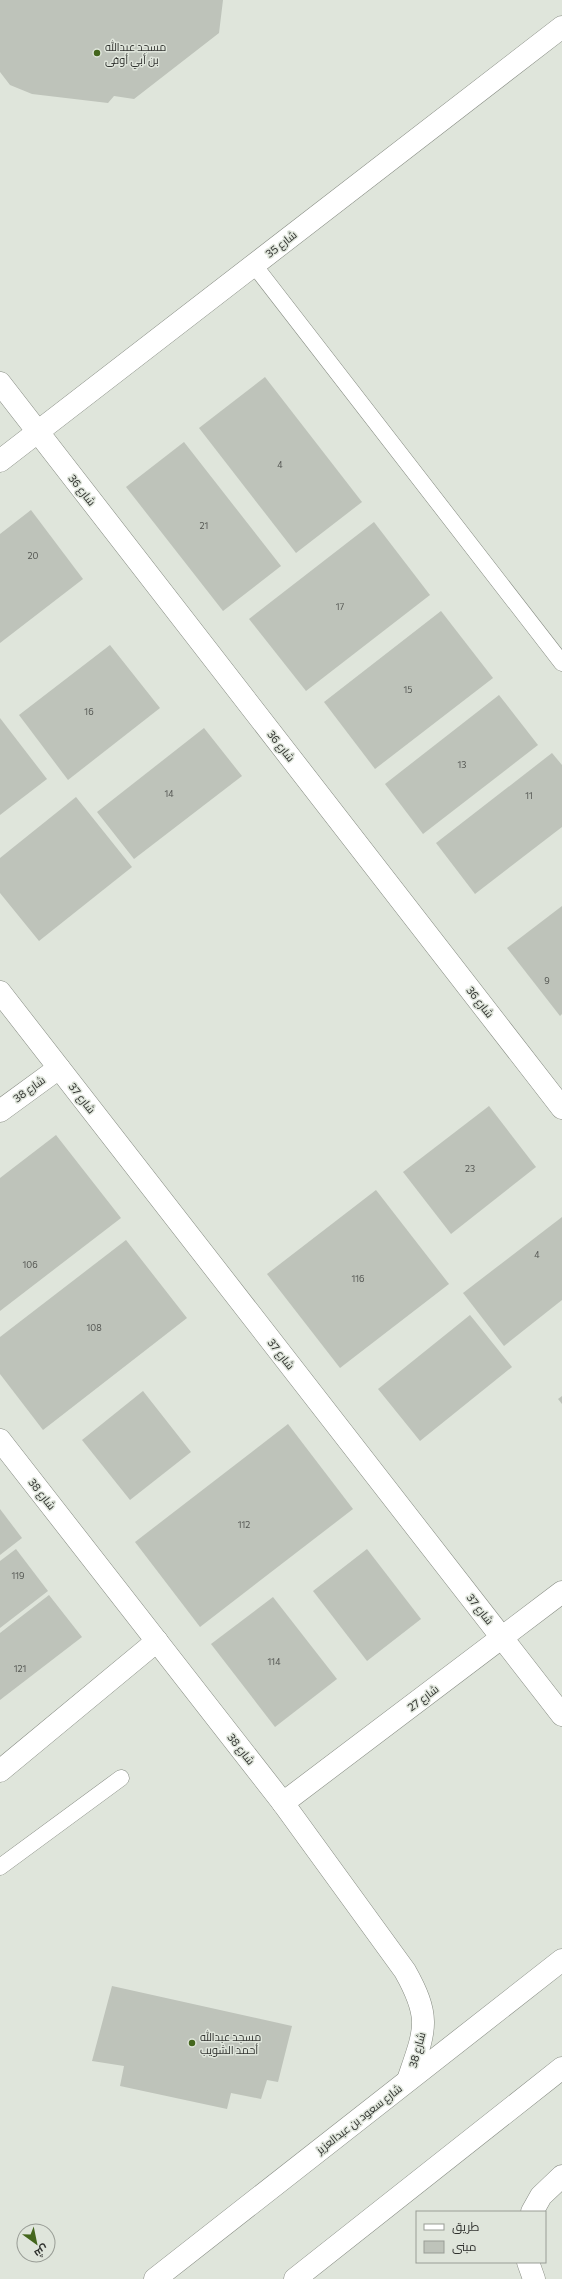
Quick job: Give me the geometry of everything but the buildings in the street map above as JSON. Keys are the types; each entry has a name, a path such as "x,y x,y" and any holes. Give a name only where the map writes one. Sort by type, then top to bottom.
{"street":[{"name":"شارع 35","path":"0,462 562,27"},
{"name":"شارع 36","path":"0,383 562,1108"},
{"name":"شارع 37","path":"0,992 562,1715"},
{"name":"شارع 38","path":"0,1111 59,1068"},
{"name":"شارع 38","path":"0,1440 283,1803 405,1971 418,1994 424,2016 422,2039 408,2080"},
{"name":"شارع 27","path":"283,1803 502,1639 562,1592"},
{"path":"0,1771 157,1641"},
{"name":"شارع سعود بن عبدالعزيز","path":"155,2279 562,1960"},
{"path":"295,2279 562,2068"},
{"path":"533,2211 541,2196 562,2176"},
{"path":"528,2263 534,2279"}],"lane":[{"path":"254,265 562,663"},
{"path":"0,1867 121,1778"}],"place":[{"name":"مسجد عبدالله بن أبي أوفى","path":"97,53"},
{"name":"مسجد عبدالله أحمد الشويب","path":"192,2043"}]}
